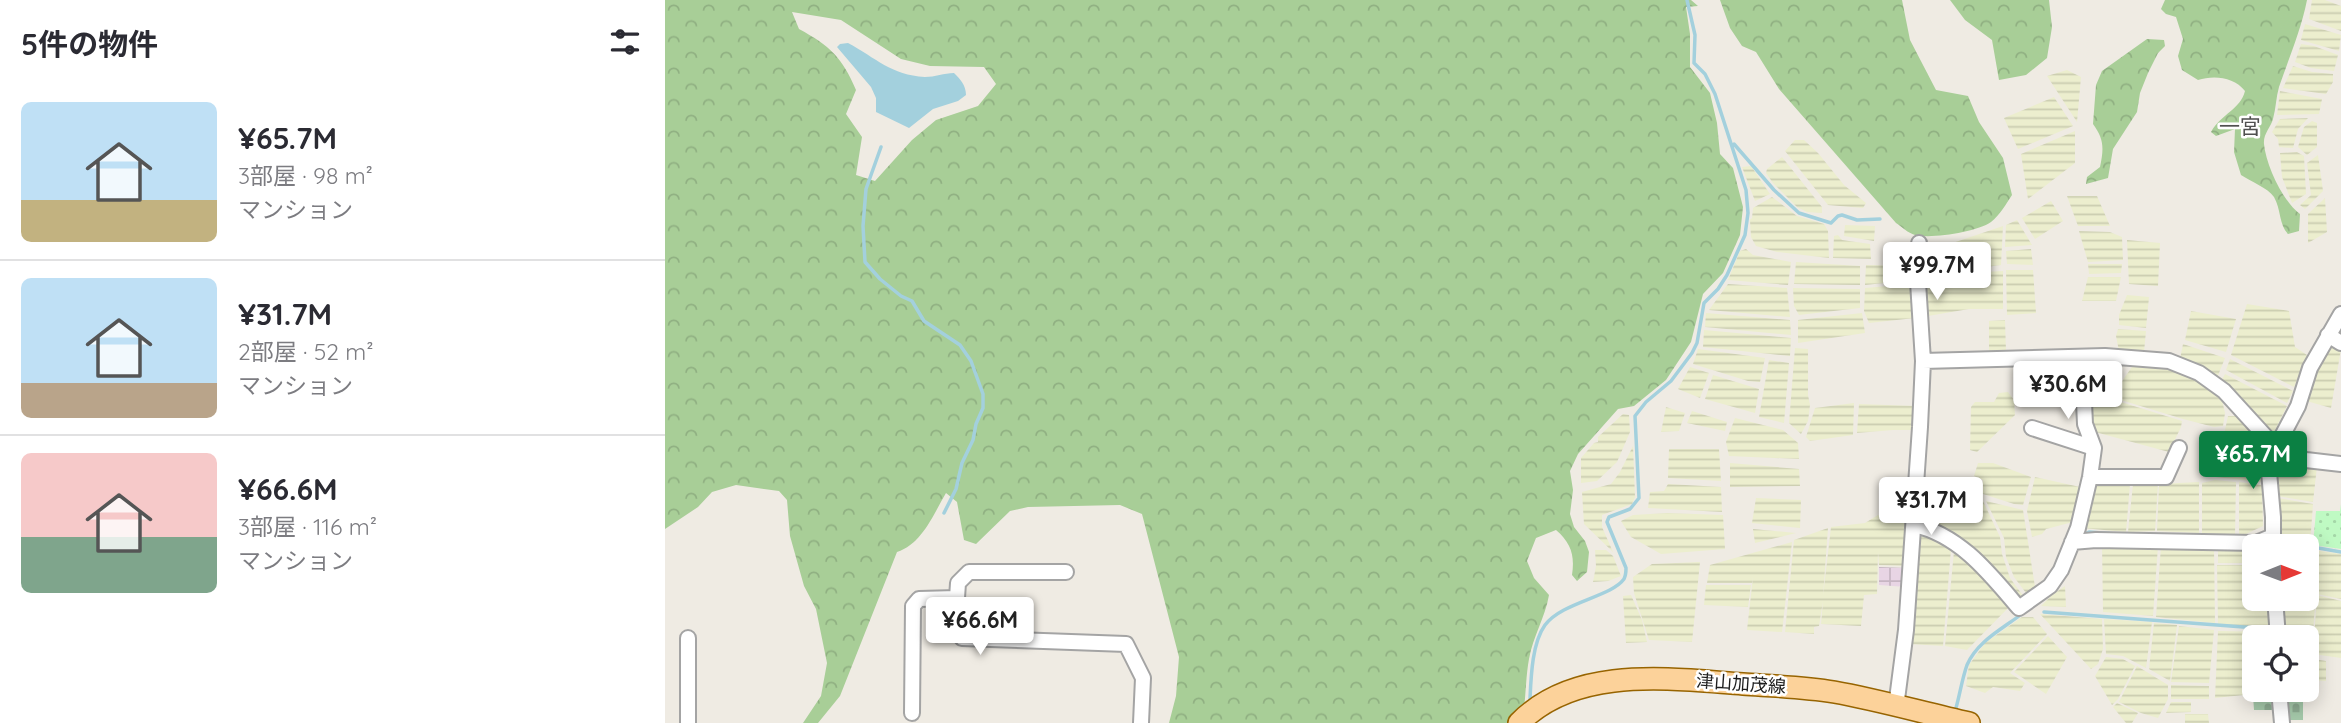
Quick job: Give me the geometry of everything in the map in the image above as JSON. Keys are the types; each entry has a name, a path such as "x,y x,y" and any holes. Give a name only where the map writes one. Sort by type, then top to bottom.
{"main road":[{"name":"津山加茂線","path":"1519,723 1544,704 1575,690 1599,683 1641,680 1696,681 1834,692 1969,723"}],"street":[{"path":"1896,707 1906,630 1923,361 1918,282 1919,243"},
{"path":"2273,534 2269,472 2271,457 2298,406 2310,368 2341,314"},
{"path":"2328,335 2341,343"},
{"path":"1923,361 2140,357 2185,366 2224,391 2275,445 2291,456 2341,464"},
{"path":"1914,525 1929,528 1962,548 1988,571 2018,608 2050,586 2076,542 2094,448 2085,424 2081,358"},
{"path":"2032,428 2094,448"},
{"path":"2090,477 2166,477 2179,448"},
{"path":"2076,542 2242,543"},
{"path":"1066,572 969,572 958,583 958,633 962,638 1126,644 1143,678 1141,723"},
{"path":"912,713 912,606 919,599 957,597"},
{"path":"688,638 688,723"},
{"path":"2280,702 2282,723"}],"shaded area":[{"path":"1879,567 1907,568 1906,587 1879,585"}],"green space":[{"path":"665,0 1691,0 1698,6 1686,7 1690,34 1690,67 1710,93 1720,154 1733,168 1743,207 1740,235 1723,273 1703,294 1691,342 1666,380 1634,406 1618,409 1578,454 1570,471 1573,490 1570,514 1574,527 1585,541 1589,552 1587,572 1577,581 1572,575 1571,550 1556,530 1536,538 1527,561 1534,578 1549,595 1531,651 1524,709 1509,723 1169,723 1176,696 1179,657 1142,514 1120,505 1028,507 1010,511 976,544 964,540 957,502 946,493 920,536 897,552 840,696 818,723 803,723 821,696 827,663 816,609 804,586 790,536 787,500 779,491 736,485 712,492 698,507 665,529","holes":["792,12 841,20 901,59 930,66 984,67 996,84 978,106 936,120 912,140 875,181 856,175 862,137 846,114 856,90 840,61 827,47 799,29"]},
{"path":"1720,0 1902,0 1910,40 1936,90 1968,96 1979,122 2003,158 2012,195 2000,213 1984,226 1943,235 1915,235 1896,223 1779,89 1756,52 1742,46 1730,28"},
{"path":"1950,0 2049,0 2052,27 2047,58 2026,75 1999,80 1992,40 1965,20"},
{"path":"2165,0 2307,0 2279,87 2273,119 2264,140 2265,153 2276,182 2287,201 2300,214 2299,231 2288,234 2274,197 2241,175 2234,152 2235,129 2216,136 2211,132 2239,103 2245,91 2230,80 2198,80 2182,70 2178,56 2183,39 2176,17 2161,9"},
{"path":"2312,0 2325,0 2341,6 2341,31 2309,19"},
{"path":"2305,24 2341,35 2339,51 2301,40"},
{"path":"2147,39 2164,40 2165,46 2158,53 2148,73 2140,93 2137,112 2113,149 2108,178 2086,184 2087,177 2100,167 2102,154 2101,139 2093,124 2096,85 2102,71"},
{"path":"2301,44 2338,55 2334,71 2311,68 2295,62"},
{"path":"2293,66 2312,72 2333,74 2333,82 2326,94 2283,88"},
{"path":"2067,70 2081,77 2077,122 2047,76"},
{"path":"2280,91 2322,99 2319,114 2277,115"},
{"path":"2054,97 2073,126 2018,149 2004,118"},
{"path":"2308,118 2298,129 2293,148 2279,147 2278,139 2272,132 2280,119"},
{"path":"2312,121 2317,123 2317,147 2307,155 2298,147 2304,127"},
{"path":"2075,131 2075,163 2028,199 2021,154"},
{"path":"1795,140 1804,140 1818,153 1844,185 1866,203 1863,208 1828,205 1785,151"},
{"path":"2297,152 2304,156 2306,194 2292,203 2282,177 2280,153"},
{"path":"2318,155 2323,191 2305,209 2300,205 2311,195 2307,163"},
{"path":"1782,157 1822,207 1822,213 1807,212 1797,207 1773,183 1766,173 1767,169"},
{"path":"1751,166 1770,194 1755,201 1742,167"},
{"path":"2067,196 2097,196 2110,226 2078,226"},
{"path":"1772,197 1797,216 1824,224 1828,231 1829,258 1777,252 1756,246 1751,237 1750,220 1753,208"},
{"path":"2325,198 2327,232 2308,243 2308,214"},
{"path":"2051,201 2063,221 2035,239 2022,218"},
{"path":"2017,220 2032,245 2005,247 2006,225"},
{"path":"1845,225 1875,226 1874,241 1844,236"},
{"path":"2003,226 2001,265 1925,275 1926,252"},
{"path":"2079,231 2110,232 2122,237 2123,260 2088,262"},
{"path":"1838,235 1842,240 1870,244 1871,259 1833,258 1834,236"},
{"path":"2127,240 2160,243 2158,286 2129,284"},
{"path":"1746,249 1753,255 1791,262 1788,285 1728,280 1740,251"},
{"path":"2031,249 2033,265 2007,264 2006,251"},
{"path":"1796,262 1860,266 1860,285 1794,284"},
{"path":"2088,264 2122,264 2121,273 2089,274"},
{"path":"1866,265 1912,266 1913,280 1865,285"},
{"path":"2006,270 2033,270 2036,313 2007,315"},
{"path":"2003,271 2003,309 1969,309 1928,316 1925,280 1964,273"},
{"path":"2088,277 2121,277 2116,301 2082,301"},
{"path":"1728,284 1787,288 1790,317 1709,310"},
{"path":"1913,284 1915,318 1869,323 1864,311 1865,288"},
{"path":"1793,288 1860,289 1860,308 1799,315 1794,306"},
{"path":"2127,295 2149,297 2146,328 2119,325 2119,315"},
{"path":"2247,304 2289,311 2295,347 2307,355 2294,387 2231,355"},
{"path":"2191,311 2236,319 2226,352 2185,340"},
{"path":"1706,313 1790,320 1791,335 1705,327"},
{"path":"1862,313 1865,333 1798,343 1798,320"},
{"path":"2005,320 2006,352 1989,352 1989,321"},
{"path":"2118,329 2146,331 2144,352 2119,351 2116,336"},
{"path":"1704,330 1791,338 1790,356 1703,347"},
{"path":"2328,341 2341,349 2331,408 2303,400"},
{"path":"2183,344 2225,358 2217,378 2180,359"},
{"path":"1795,348 1808,349 1810,405 1808,421 1801,434 1789,423"},
{"path":"1698,349 1765,358 1760,382 1748,381 1693,364"},
{"path":"2230,359 2293,391 2287,403 2226,370"},
{"path":"1769,360 1789,363 1784,423 1759,417"},
{"path":"2074,361 2075,396 2028,402 2023,363"},
{"path":"2134,364 2172,368 2214,389 2222,400 2225,413 2223,426 2214,427 2183,419 2111,397"},
{"path":"1690,367 1709,373 1700,398 1678,389"},
{"path":"2225,374 2287,406 2273,434 2220,383"},
{"path":"1713,375 1759,389 1755,413 1705,399"},
{"path":"2008,392 2014,400 2015,415 1977,452 1970,450 1971,407 1975,402 1994,402 1999,393"},
{"path":"2108,398 2182,421 2169,452 2095,432 2091,424 2089,399"},
{"path":"1854,403 1853,435 1810,441 1806,437 1815,408"},
{"path":"1859,404 1916,406 1915,430 1857,433"},
{"path":"1666,407 1685,413 1679,431 1661,432"},
{"path":"1692,411 1727,422 1725,431 1687,423"},
{"path":"1623,414 1629,415 1630,432 1617,462 1597,481 1581,483 1581,458 1598,442 1598,437"},
{"path":"2228,416 2236,416 2262,443 2257,459 2261,482 2215,477"},
{"path":"1735,418 1783,430 1798,443 1799,459 1729,456 1726,442"},
{"path":"1633,446 1635,497 1632,504 1602,515 1602,527 1613,552 1584,524 1582,492 1611,484"},
{"path":"1669,449 1719,449 1721,481 1668,478"},
{"path":"2277,455 2317,466 2313,502 2277,496 2273,470"},
{"path":"1730,463 1799,469 1800,486 1730,487"},
{"path":"1978,463 1993,463 2031,477 2023,505 1980,493 1983,480 1974,476"},
{"path":"2035,477 2080,487 2073,522 2046,529 2042,534 2032,537 2027,511"},
{"path":"2215,480 2236,482 2235,535 2202,533 2202,483"},
{"path":"2199,482 2199,533 2157,531 2159,484"},
{"path":"2239,482 2262,485 2263,526 2246,534 2239,534"},
{"path":"2158,483 2155,531 2128,532 2133,484"},
{"path":"1668,484 1721,487 1722,512 1648,508 1650,492 1664,491"},
{"path":"2092,484 2130,484 2126,532 2082,528"},
{"path":"1922,491 1982,499 2000,537 2010,578 2024,597 2016,599 1992,565 1963,544 1920,520"},
{"path":"1756,498 1801,500 1800,528 1752,523"},
{"path":"2277,498 2313,504 2311,534 2277,534"},
{"path":"1986,501 2023,510 2035,587 2026,593 2014,577 2006,557 2004,538"},
{"path":"2341,504 2341,549 2319,546 2319,534 2314,534 2316,511 2340,511"},
{"path":"1910,512 1907,566 1879,565 1878,552 1877,594 1864,595 1861,626 1821,624 1823,601 1819,626 1814,627 1814,634 1785,632 1794,540 1828,528 1823,596 1831,527 1865,523 1878,515"},
{"path":"1633,515 1723,515 1725,549 1661,554 1631,537 1621,521"},
{"path":"1753,529 1796,533 1755,543"},
{"path":"1917,531 1928,534 1951,549 1943,646 1909,644"},
{"path":"1792,542 1782,632 1747,630 1753,577 1752,583 1707,583 1710,565"},
{"path":"2102,544 2158,546 2153,616 2103,612"},
{"path":"2161,546 2214,547 2215,623 2156,617"},
{"path":"2242,546 2242,563 2218,563 2218,547"},
{"path":"1595,550 1606,550 1613,556 1621,576 1608,581 1593,582"},
{"path":"1954,551 1968,559 2009,607 1967,650 1945,646"},
{"path":"2319,551 2341,554 2341,599 2319,594"},
{"path":"1700,562 1692,642 1649,640 1634,593 1633,577 1652,564"},
{"path":"2217,565 2242,565 2242,611 2268,611 2268,625 2218,624"},
{"path":"1706,585 1751,585 1748,607 1704,605"},
{"path":"2065,586 2066,607 2041,606 2052,595"},
{"path":"1631,595 1642,620 1647,642 1626,643 1623,596"},
{"path":"2319,596 2341,601 2341,658 2319,655 2319,625 2315,625"},
{"path":"2279,611 2315,611 2314,625 2279,625"},
{"path":"2040,614 2102,619 2103,649 2098,664 2091,669"},
{"path":"2022,617 2033,617 2047,634 2010,673 2025,683 2020,691 1993,687 1985,693 1966,686 1969,665 1985,643"},
{"path":"2104,619 2152,622 2146,668 2123,656 2106,654"},
{"path":"2154,623 2177,625 2170,681 2149,669"},
{"path":"2179,626 2214,630 2209,683 2171,682"},
{"path":"2218,631 2242,631 2242,695 2215,698"},
{"path":"2048,636 2067,657 2046,694 2014,672"},
{"path":"2106,657 2123,659 2135,666 2118,699 2112,705 2095,676"},
{"path":"2319,660 2326,661 2326,681 2319,681"},
{"path":"2137,666 2168,685 2168,699 2158,718 2119,702"},
{"path":"2171,685 2209,686 2209,699 2171,699"},
{"path":"2171,702 2191,702 2191,712 2166,713"},
{"path":"2253,702 2275,702 2276,710 2254,710"},
{"path":"2281,702 2303,702 2303,720 2283,720"},
{"path":"2117,703 2138,713 2132,723 2126,723 2113,707"},
{"path":"2185,714 2208,714 2209,723 2185,723"}],"water":[{"path":"848,43 884,65 913,76 954,73 964,85 966,95 958,101 933,109 909,128 876,112 876,98 871,87 837,47"}],"waterway":[{"path":"1530,699 1537,641 1545,625 1574,605 1609,591 1625,578 1626,568 1607,522 1609,517 1630,509 1639,498 1635,416 1646,402 1671,381 1692,353 1697,343 1704,303 1727,275 1745,235 1748,213 1746,190 1715,94 1705,74 1694,63 1695,35 1687,0"},
{"path":"1734,144 1774,190 1799,213 1831,223 1842,215 1857,220 1880,219"},
{"path":"881,147 866,189 863,226 865,262 880,279 901,296 912,301 924,321 960,345 971,361 983,394 983,408 973,440 962,463 956,489 944,513"},
{"path":"2083,535 2089,532 2116,534"},
{"path":"2319,548 2341,552"},
{"path":"2057,587 2066,573"},
{"path":"2044,612 2242,627"},
{"path":"1956,708 1971,656 1984,642 2023,613"}],"district":[{"name":"一宮","path":"2240,127"}]}
